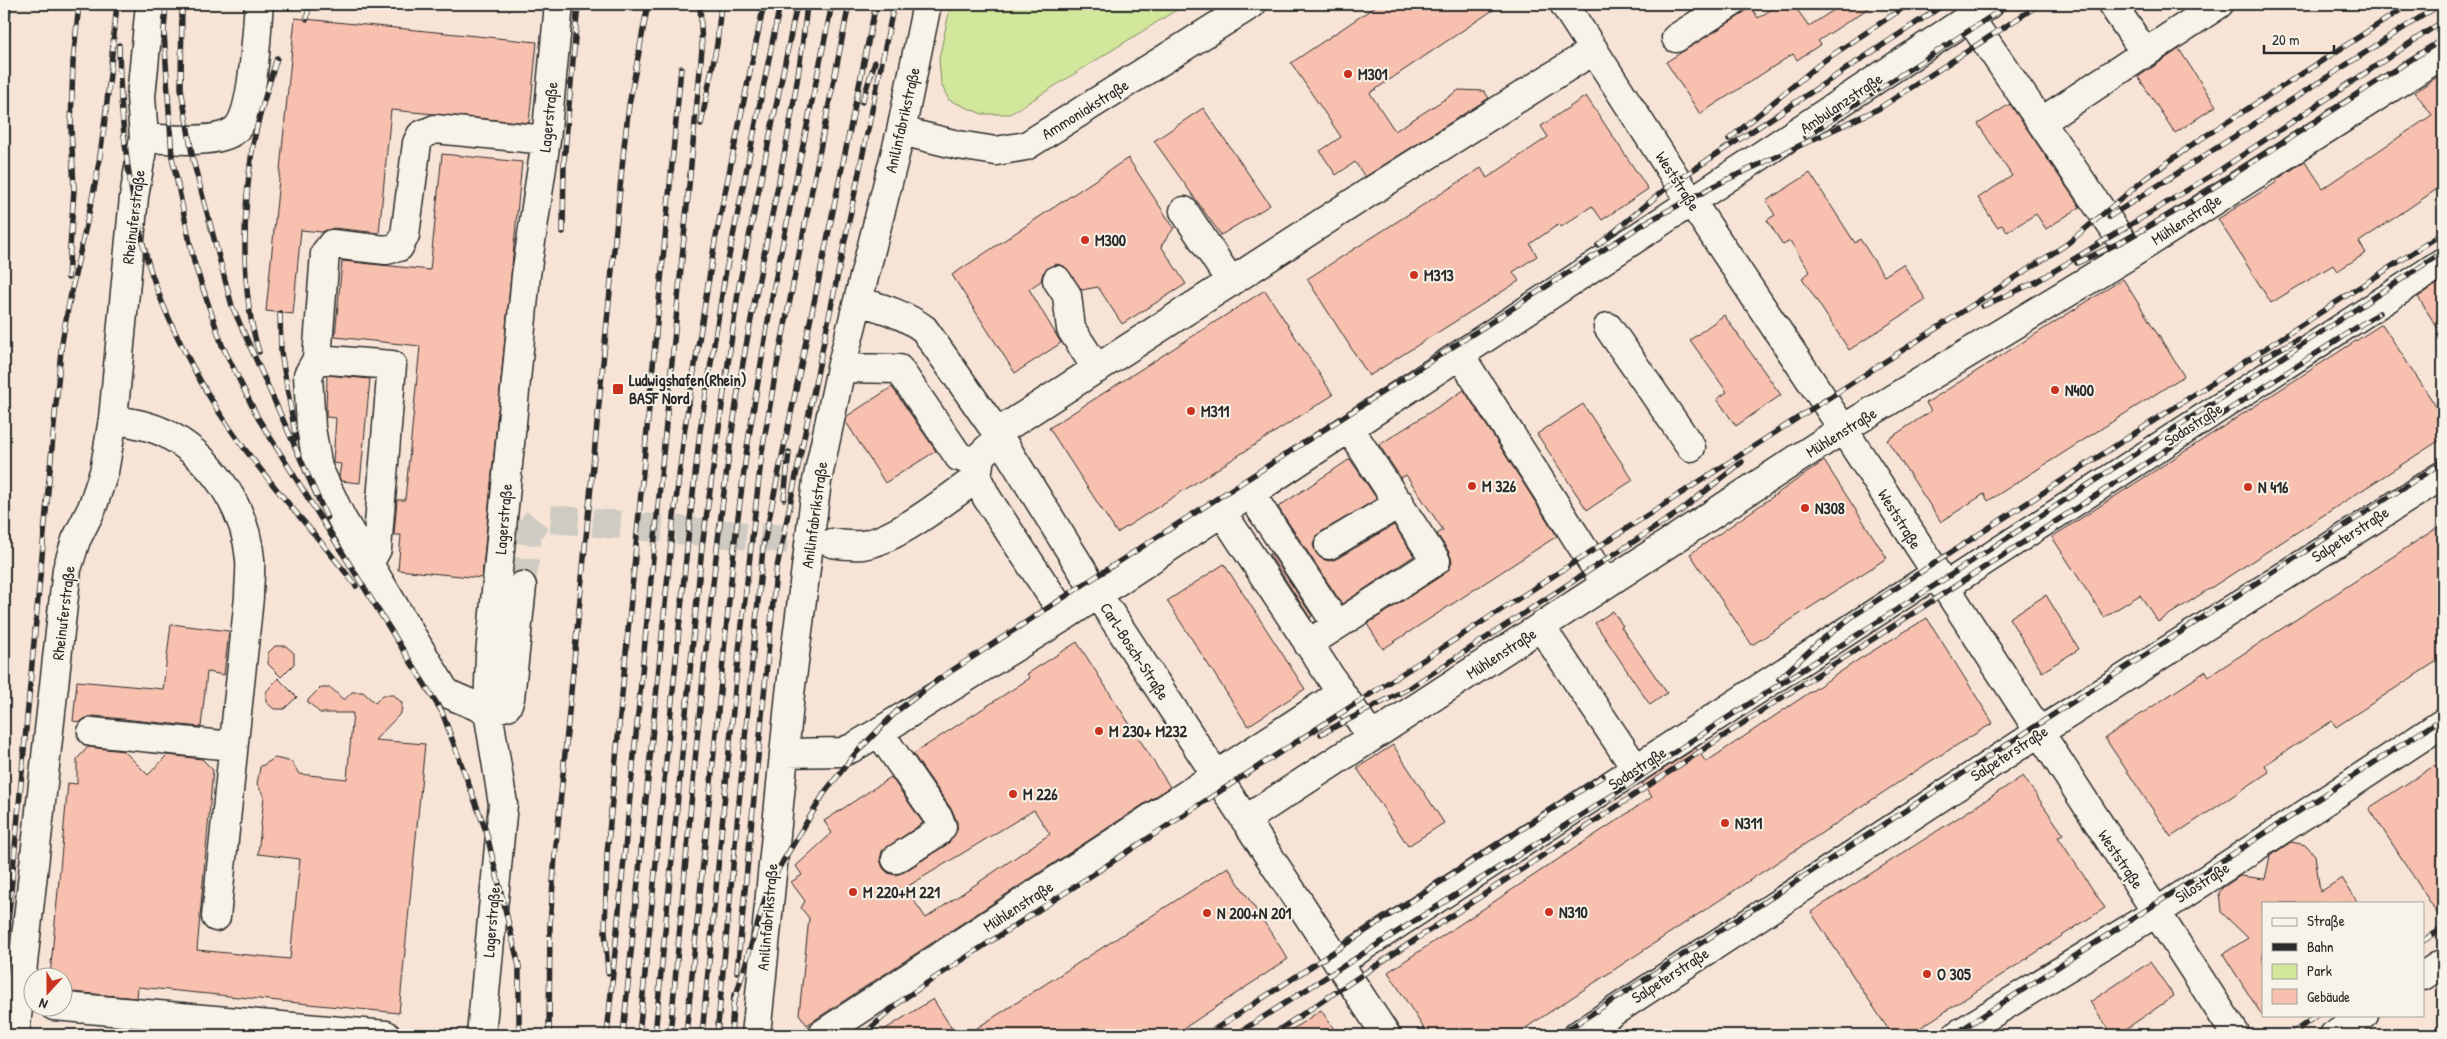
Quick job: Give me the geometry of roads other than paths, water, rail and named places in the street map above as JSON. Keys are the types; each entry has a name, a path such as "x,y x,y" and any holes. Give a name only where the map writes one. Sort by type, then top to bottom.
{"street":[{"name":"Rheinuferstraße","path":"29,966 66,569 76,540 92,508 104,472 113,418 134,197 144,138 141,97 150,4"},
{"path":"144,138 190,140 216,138 235,130 246,112 252,83 259,4"},
{"name":"Lagerstraße","path":"481,1035 503,804 488,711 490,655 526,275 546,140 559,4"},
{"name":"Anilinfabrikstraße","path":"756,1035 784,753 817,482 841,368 902,131 927,4"},
{"name":"Ammoniakstraße","path":"902,131 958,145 996,151 1026,146 1252,4"},
{"name":"Weststraße","path":"1564,4 1691,202 1843,429 2038,733 2236,1035"},
{"path":"1676,38 1730,4"},
{"path":"2112,4 2145,53"},
{"path":"2041,122 2219,4"},
{"path":"1981,8 2041,122 2131,254"},
{"name":"Ambulanzstraße","path":"784,753 842,752 879,732 1065,616 1981,8"},
{"path":"832,543 846,545 864,544 882,539 977,470 983,451 998,436 1231,282 1594,50"},
{"name":"Mühlenstraße","path":"1245,820 1843,429 2131,254 2443,54"},
{"path":"522,586 510,698 507,706 488,711 446,693 342,519 318,468 310,428 308,375 317,358 325,253 332,244 386,250 399,247 405,234 420,135 435,129 546,140"},
{"path":"1184,211 1231,282"},
{"name":"Sodastraße","path":"1339,962 1636,769 2443,262"},
{"path":"1057,280 1067,294 1071,329 1097,369"},
{"name":"Carl-Bosch-Straße","path":"858,301 910,318 924,329 998,436 1098,594 1386,1035"},
{"path":"1608,327 1691,447"},
{"path":"1460,355 1606,584"},
{"path":"317,358 392,365 377,549 369,564"},
{"path":"841,368 899,369 959,457 977,470 987,498 1065,616"},
{"path":"113,418 145,425 172,436 195,453 215,475 240,512 250,558 249,597 232,746 216,917"},
{"path":"1308,644 1436,561 1349,428"},
{"name":"Salpeterstraße","path":"1578,1035 2038,733 2443,475"},
{"path":"1250,493 1337,625"},
{"path":"1329,545 1400,504"},
{"path":"1222,512 1308,644 1372,737"},
{"path":"1541,627 1636,769"},
{"name":"Mühlenstraße","path":"821,1035 1185,797 1215,774 1341,693"},
{"name":"Silostraße","path":"1957,1035 2157,912 2443,723"},
{"path":"92,732 232,746"},
{"path":"879,732 942,827 938,832 896,859"},
{"path":"2424,975 2443,963"},
{"path":"72,1008 250,1029 386,1035"},
{"name":"Rheinuferstraße","path":"15,1035 22,1015"},
{"path":"2334,1035 2362,1016"}],"water":[{"path":"4,4 12,4 4,82"}],"tunnel":[{"path":"522,586 528,532 539,518 832,543"}],"railway":[{"path":"68,278 74,189 71,127 73,62 79,4"},
{"path":"4,967 61,350 68,305 93,196 100,153 117,4"},
{"path":"166,4 164,31 172,157 194,262 222,345 258,418 442,712 486,831 519,966 519,1035"},
{"path":"182,4 181,88 193,160 232,306 327,518"},
{"path":"563,232 564,162 578,4"},
{"path":"549,1035 550,925 555,856 624,147 629,105 648,4"},
{"path":"607,1035 702,49 700,4"},
{"path":"701,124 717,44 721,4"},
{"path":"623,1035 672,533 685,427 715,241 764,4"},
{"path":"639,1035 700,431 725,276 780,4"},
{"path":"655,1035 702,547 739,286 797,4"},
{"path":"670,1035 699,720 725,483 744,355 793,105 807,4"},
{"path":"686,1035 735,540 747,448 773,291 832,4"},
{"path":"702,1035 737,668 762,452 776,370 849,4"},
{"path":"717,1035 763,548 876,4"},
{"path":"737,972 776,572 894,4"},
{"path":"1729,139 1822,62 1909,4"},
{"path":"1598,245 1670,185 1945,4"},
{"path":"1805,137 2010,4"},
{"path":"734,1002 769,886 783,861 825,792 855,754 897,711 939,679 1089,581 1645,223 1724,181 1878,109 2040,4"},
{"path":"863,1035 902,1000 927,983 1225,788 2067,244 2145,179 2193,144 2410,4"},
{"path":"2109,217 2441,4"},
{"path":"307,19 308,10"},
{"path":"1983,306 2036,282 2217,172 2443,21"},
{"path":"2077,263 2123,241 2183,207 2443,39"},
{"path":"119,45 121,102 136,216 151,272 175,333 231,430 261,470 356,586"},
{"path":"259,352 253,328 246,278 245,226 254,139 277,58"},
{"path":"862,102 875,62"},
{"path":"608,973 605,931 607,854 681,68"},
{"path":"1779,679 1819,642 1853,616 2443,233"},
{"path":"1235,1035 1627,786 1691,741 1940,582 2443,252"},
{"path":"280,313 281,352 296,439"},
{"path":"1271,1035 1769,706 2379,313"},
{"path":"2263,358 2298,339"},
{"path":"784,499 789,452"},
{"path":"1321,734 1411,687 1679,512 1742,462"},
{"path":"1559,1035 2443,462"},
{"path":"1953,1035 2443,718"},
{"path":"1206,1035 1603,776"},
{"path":"2424,940 2443,928"},
{"path":"731,1035 734,995"},
{"path":"2290,1035 2316,1016"}],"place":[{"name":"M301","path":"1348,74"},
{"name":"M300","path":"1085,240"},
{"name":"M313","path":"1414,275"},
{"name":"Ludwigshafen(Rhein) BASF Nord","path":"618,389"},
{"name":"N400","path":"2055,390"},
{"name":"M311","path":"1191,411"},
{"name":"M 326","path":"1472,486"},
{"name":"N 416","path":"2248,487"},
{"name":"N308","path":"1805,508"},
{"name":"M 230+ M232","path":"1099,731"},
{"name":"M 226","path":"1013,794"},
{"name":"N311","path":"1725,823"},
{"name":"M 220+M 221","path":"853,892"},
{"name":"N310","path":"1549,912"},
{"name":"N 200+N 201","path":"1207,913"},
{"name":"O 305","path":"1927,974"}]}
